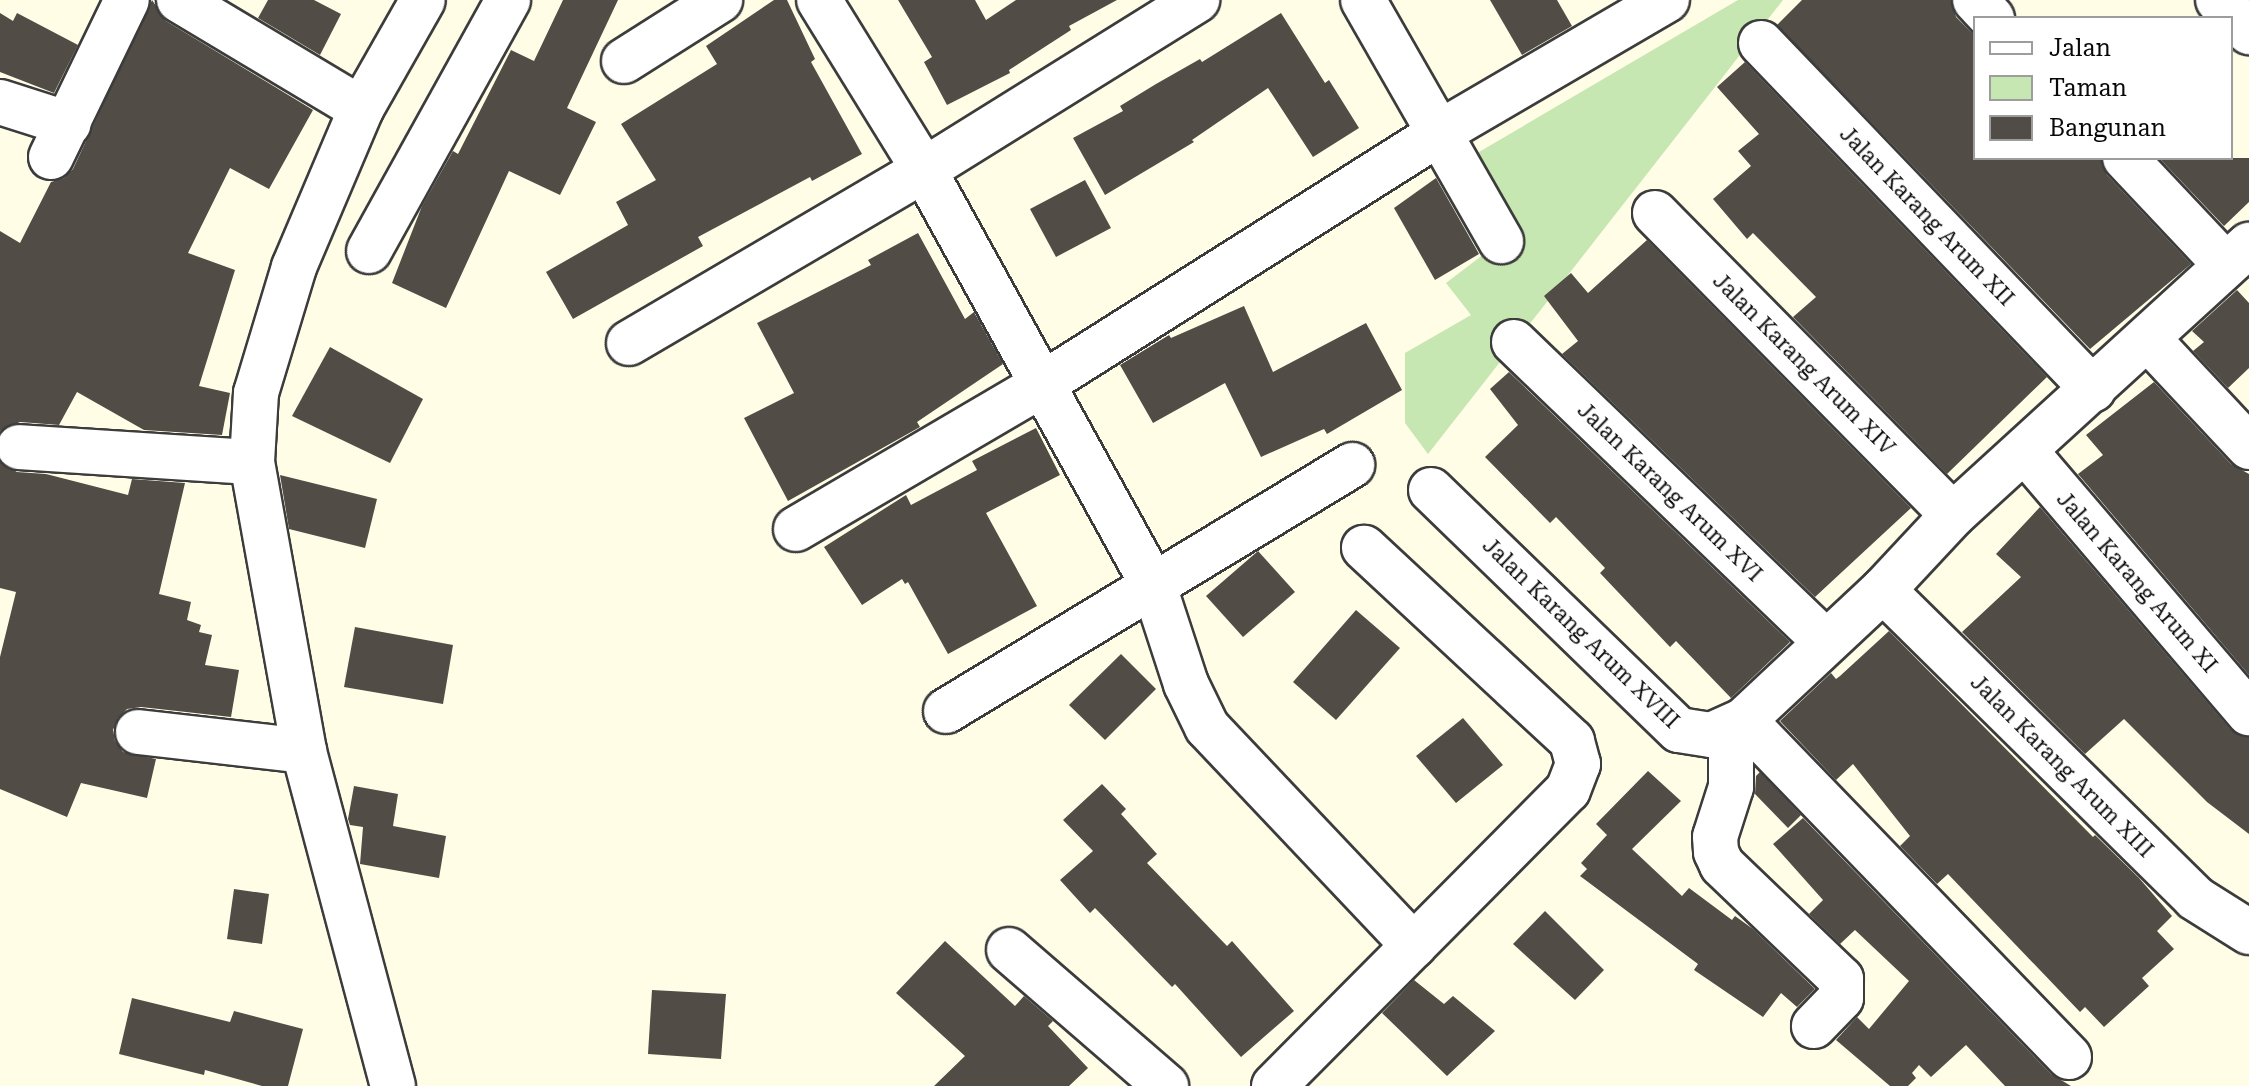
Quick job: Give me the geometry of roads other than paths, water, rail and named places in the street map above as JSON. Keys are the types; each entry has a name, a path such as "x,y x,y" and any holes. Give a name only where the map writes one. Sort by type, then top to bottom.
{"street":[{"path":"0,102 60,140 127,0"},
{"path":"179,0 361,109"},
{"path":"393,1086 304,751 252,462 256,393 294,267 361,109 423,0"},
{"path":"369,251 508,0"},
{"path":"624,61 720,0"},
{"path":"819,0 924,170 1154,586 1186,684 1207,727 1414,946"},
{"path":"629,343 924,170 1197,0"},
{"path":"1363,0 1501,241"},
{"path":"796,529 1041,385 1439,133 1667,0"},
{"path":"1975,0 1990,16"},
{"path":"2218,0 2249,32"},
{"name":"Jalan Karang Arum XII","path":"1761,43 2093,389"},
{"path":"1814,1026 1841,998 1841,979 1722,865 1716,852 1715,837 1731,787 1738,724 1883,590 1953,515 2238,255 2127,160"},
{"name":"Jalan Karang Arum XIV","path":"1655,213 1953,515"},
{"path":"2148,339 2249,447"},
{"name":"Jalan Karang Arum XVI","path":"1514,342 1826,642"},
{"path":"19,447 252,462"},
{"name":"Jalan Karang Arum XI","path":"2025,451 2249,713"},
{"path":"946,711 1352,465"},
{"name":"Jalan Karang Arum XVIII","path":"1431,490 1679,730 1711,735 1738,724"},
{"path":"1274,1086 1568,790 1578,764 1572,741 1364,548"},
{"name":"Jalan Karang Arum XIII","path":"1883,590 2195,898 2249,932"},
{"path":"1738,724 2069,1057"},
{"path":"138,732 304,751"},
{"path":"1009,950 1166,1086"}]}
